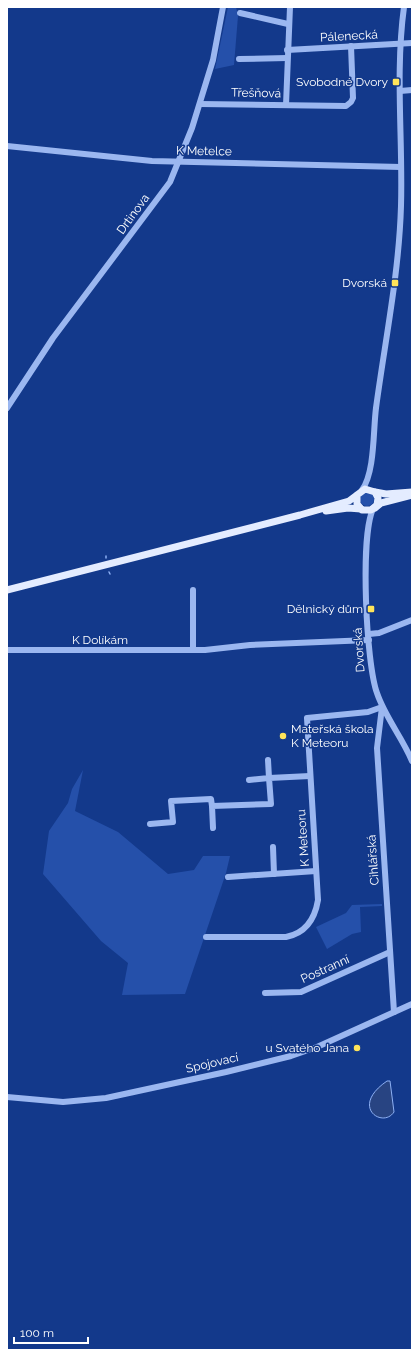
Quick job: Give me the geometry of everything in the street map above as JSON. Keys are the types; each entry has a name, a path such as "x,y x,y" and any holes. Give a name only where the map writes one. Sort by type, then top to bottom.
{"main road":[{"path":"7,590 300,515 348,501 360,492 368,489 374,492 386,494 412,492"},
{"name":"Dvorská","path":"360,492 357,504 361,509"},
{"name":"Dvorská","path":"374,492 378,498 374,508"},
{"path":"300,515 348,508 374,508 381,503 412,495"}],"street":[{"name":"Drtinova","path":"7,408 53,338 170,182 179,162 200,104 213,60 223,7"},
{"path":"286,104 288,24 290,7"},
{"name":"Dvorská","path":"374,492 370,473 374,423 399,238 401,167 400,43 404,7"},
{"path":"240,13 288,24"},
{"name":"Pálenecká","path":"287,50 412,43"},
{"name":"Třešňová","path":"200,104 349,104 353,98 352,46"},
{"path":"239,59 287,58"},
{"path":"400,91 412,90"},
{"name":"K Metelce","path":"7,146 152,161 401,167"},
{"name":"Dvorská","path":"360,492 370,473"},
{"name":"Dvorská","path":"374,508 367,528 366,555 369,637 372,672 382,707 406,746 412,761"},
{"name":"Dvorská","path":"361,509 367,528"},
{"path":"193,590 193,650"},
{"name":"K Dolíkám","path":"7,650 193,650 369,637 412,620"},
{"name":"K Meteoru","path":"206,937 292,936 308,926 316,911 318,900 307,718 368,712 382,707"},
{"name":"Cihlářská","path":"382,707 377,748 394,1012"},
{"path":"212,806 271,804 268,760"},
{"path":"249,780 310,776"},
{"path":"150,824 173,822 169,799 211,799 213,828"},
{"path":"273,847 274,874"},
{"path":"228,877 316,871"},
{"name":"Postranní","path":"265,993 301,992 390,952"},
{"name":"Spojovací","path":"7,1097 63,1102 106,1098 291,1056 318,1047 412,1004"}],"shaded area":[{"path":"228,7 236,7 238,16 234,65 215,69"},
{"path":"367,492 372,494 374,499 372,504 367,506 362,504 360,499 362,494"},
{"path":"83,770 75,811 118,832 168,874 194,870 203,856 230,856 226,873 185,994 122,995 128,963 101,941 43,874 49,831 68,803 72,789"},
{"path":"382,904 382,906 360,907 361,932 352,934 327,949 316,927 346,913 352,905"},
{"path":"387,1081 390,1081 394,1112 389,1117 377,1117 372,1113 370,1107 371,1099 376,1090"}],"place":[{"name":"Svobodné Dvory","path":"396,82"},
{"name":"Dvorská","path":"395,283"},
{"name":"Dělnický dům","path":"371,609"},
{"name":"Mateřská škola K Meteoru","path":"283,736"},
{"name":"u Svatého Jana","path":"357,1048"}]}
